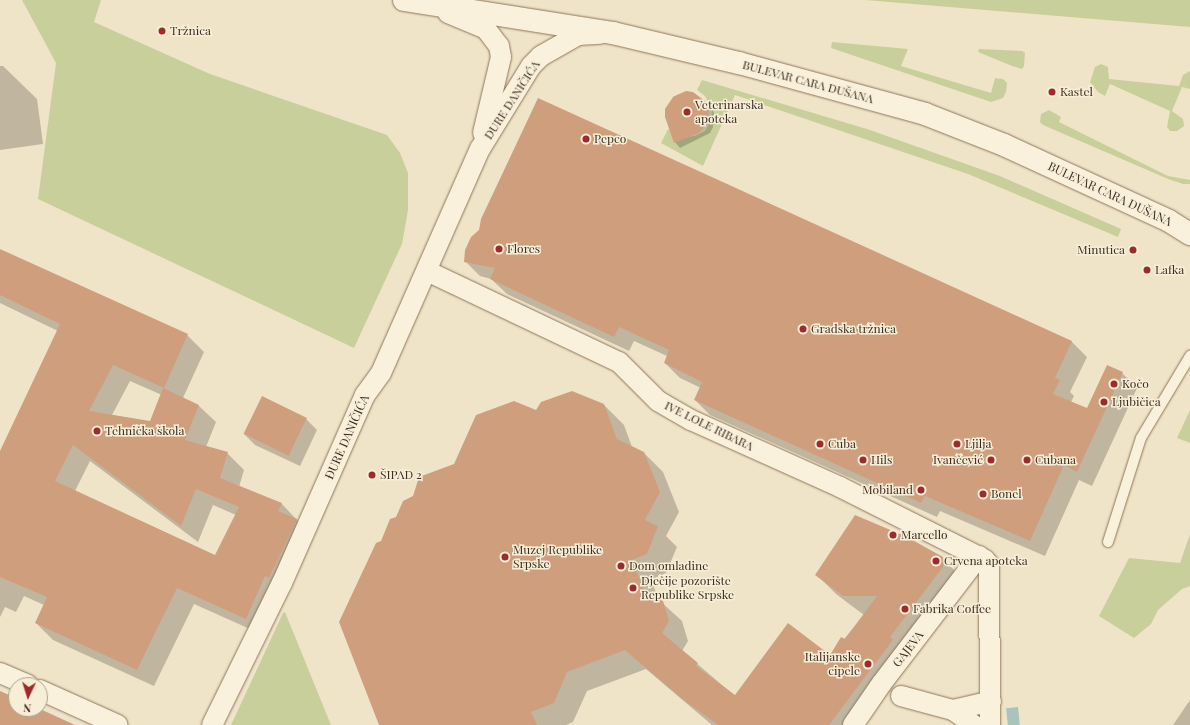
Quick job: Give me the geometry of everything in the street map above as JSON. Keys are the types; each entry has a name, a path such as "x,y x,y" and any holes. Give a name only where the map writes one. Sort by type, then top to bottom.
{"street":[{"name":"BULEVAR CARA DUŠANA","path":"413,2 613,33 739,63 925,114 1004,145 1180,219 1190,234"},
{"name":"ĐURE DANIČIĆA","path":"413,2 486,29 499,46 501,57 480,149"},
{"name":"ĐURE DANIČIĆA","path":"212,725 282,584 364,395 381,373 428,271 480,149 531,66 541,56 578,35 613,33"},
{"name":"IVE LOLE RIBARA","path":"428,271 613,358 630,372 658,401 691,420 864,498 979,556"},
{"path":"979,556 989,565 990,725"},
{"name":"GAJEVA","path":"853,725 882,683 979,556"},
{"path":"0,672 11,677"},
{"path":"48,694 118,725"},
{"path":"901,696 953,710 974,725"},
{"path":"953,710 991,701"}],"lane":[{"path":"1108,542 1141,438 1190,356"}],"green space":[{"path":"22,0 101,0 94,22 210,74 387,135 400,153 408,173 408,210 402,244 354,348 38,199 56,63"},
{"path":"865,0 1190,0 1190,27"},
{"path":"832,42 908,49 901,66 991,93 995,78 1003,79 1007,83 1006,92 1003,98 991,102 831,48"},
{"path":"979,49 1022,51 1025,53 1024,66 1022,69 1012,66 978,52"},
{"path":"1101,64 1108,67 1109,79 1179,86 1183,75 1190,71 1190,89 1182,87 1172,111 1183,119 1184,126 1177,131 1170,131 1167,127 1170,111 1110,84 1105,96 1098,92 1090,82 1095,67"},
{"path":"702,80 867,129 1000,176 1121,229 1118,237 968,174 735,95 703,166 661,143 668,129 682,137 695,136 705,131 711,121 712,110 705,96 697,90"},
{"path":"1049,110 1061,117 1059,122 1168,176 1190,180 1190,184 1183,184 1168,179 1043,125 1040,122 1041,114"},
{"path":"1190,410 1190,443 1177,438"},
{"path":"1190,534 1190,586 1182,589 1158,610 1151,624 1134,638 1099,616 1129,558 1180,563"},
{"path":"285,612 331,725 231,725 283,613"}],"water":[{"path":"1018,707 1020,725 1008,725 1006,708"}],"building":[{"name":"Veterinarska apoteka","path":"686,91 693,92 705,101 709,107 708,122 699,133 674,143 665,117 665,109 673,97"},
{"name":"Gradska tržnica","path":"538,98 1072,341 1055,378 1060,380 1053,394 1087,408 1107,365 1123,372 1077,472 1064,465 1030,541 925,496 921,503 694,400 702,382 664,363 669,350 619,327 614,337 490,279 495,268 464,262 465,250 471,237 479,230 481,219"},
{"name":"Tehnička škola","path":"0,249 188,334 164,388 113,365 89,411 150,421 163,388 199,405 185,440 228,452 220,478 282,503 278,511 297,519 269,578 265,576 246,619 177,588 137,670 35,623 47,597 0,577 0,451 60,324 0,295","holes":["73,445 181,526 196,489 239,507 215,555 55,481"]},
{"name":"Muzej Republike Srpske","path":"572,391 604,404 617,439 644,452 660,492 645,520 658,526 647,554 632,560 646,595 663,601 669,621 662,633 698,663 696,666 735,695 788,623 830,655 841,637 845,639 877,596 843,596 815,575 855,515 907,537 943,557 943,567 890,637 893,640 829,725 718,725 681,698 625,650 567,672 554,703 531,712 537,725 379,725 339,622 376,543 381,541 390,519 396,517 403,501 413,496 419,477 454,464 476,415 514,401 536,410 541,402"},
{"path":"262,396 307,418 289,456 244,434"},
{"path":"0,691 8,694 8,717 48,717 48,713 75,725 0,725"}],"place":[{"name":"Tržnica","path":"162,31"},
{"name":"Kastel","path":"1052,92"},
{"name":"Veterinarska apoteka","path":"687,112"},
{"name":"Pepco","path":"586,139"},
{"name":"Flores","path":"499,249"},
{"name":"Minutica","path":"1133,250"},
{"name":"Lafka","path":"1147,270"},
{"name":"Gradska tržnica","path":"803,329"},
{"name":"Kočo","path":"1114,384"},
{"name":"Ljubičica","path":"1104,402"},
{"name":"Tehnička škola","path":"97,431"},
{"name":"Cuba","path":"820,444"},
{"name":"Ljilja","path":"957,444"},
{"name":"Hils","path":"863,460"},
{"name":"Ivančević","path":"991,460"},
{"name":"Cubana","path":"1027,460"},
{"name":"ŠIPAD 2","path":"372,475"},
{"name":"Mobiland","path":"921,490"},
{"name":"Bonel","path":"983,494"},
{"name":"Marcello","path":"893,535"},
{"name":"Muzej Republike Srpske","path":"505,557"},
{"name":"Crvena apoteka","path":"936,561"},
{"name":"Dom omladine","path":"621,566"},
{"name":"Dječije pozorište Republike Srpske","path":"633,588"},
{"name":"Fabrika Coffee","path":"905,609"},
{"name":"Italijanske cipele","path":"868,664"}]}
